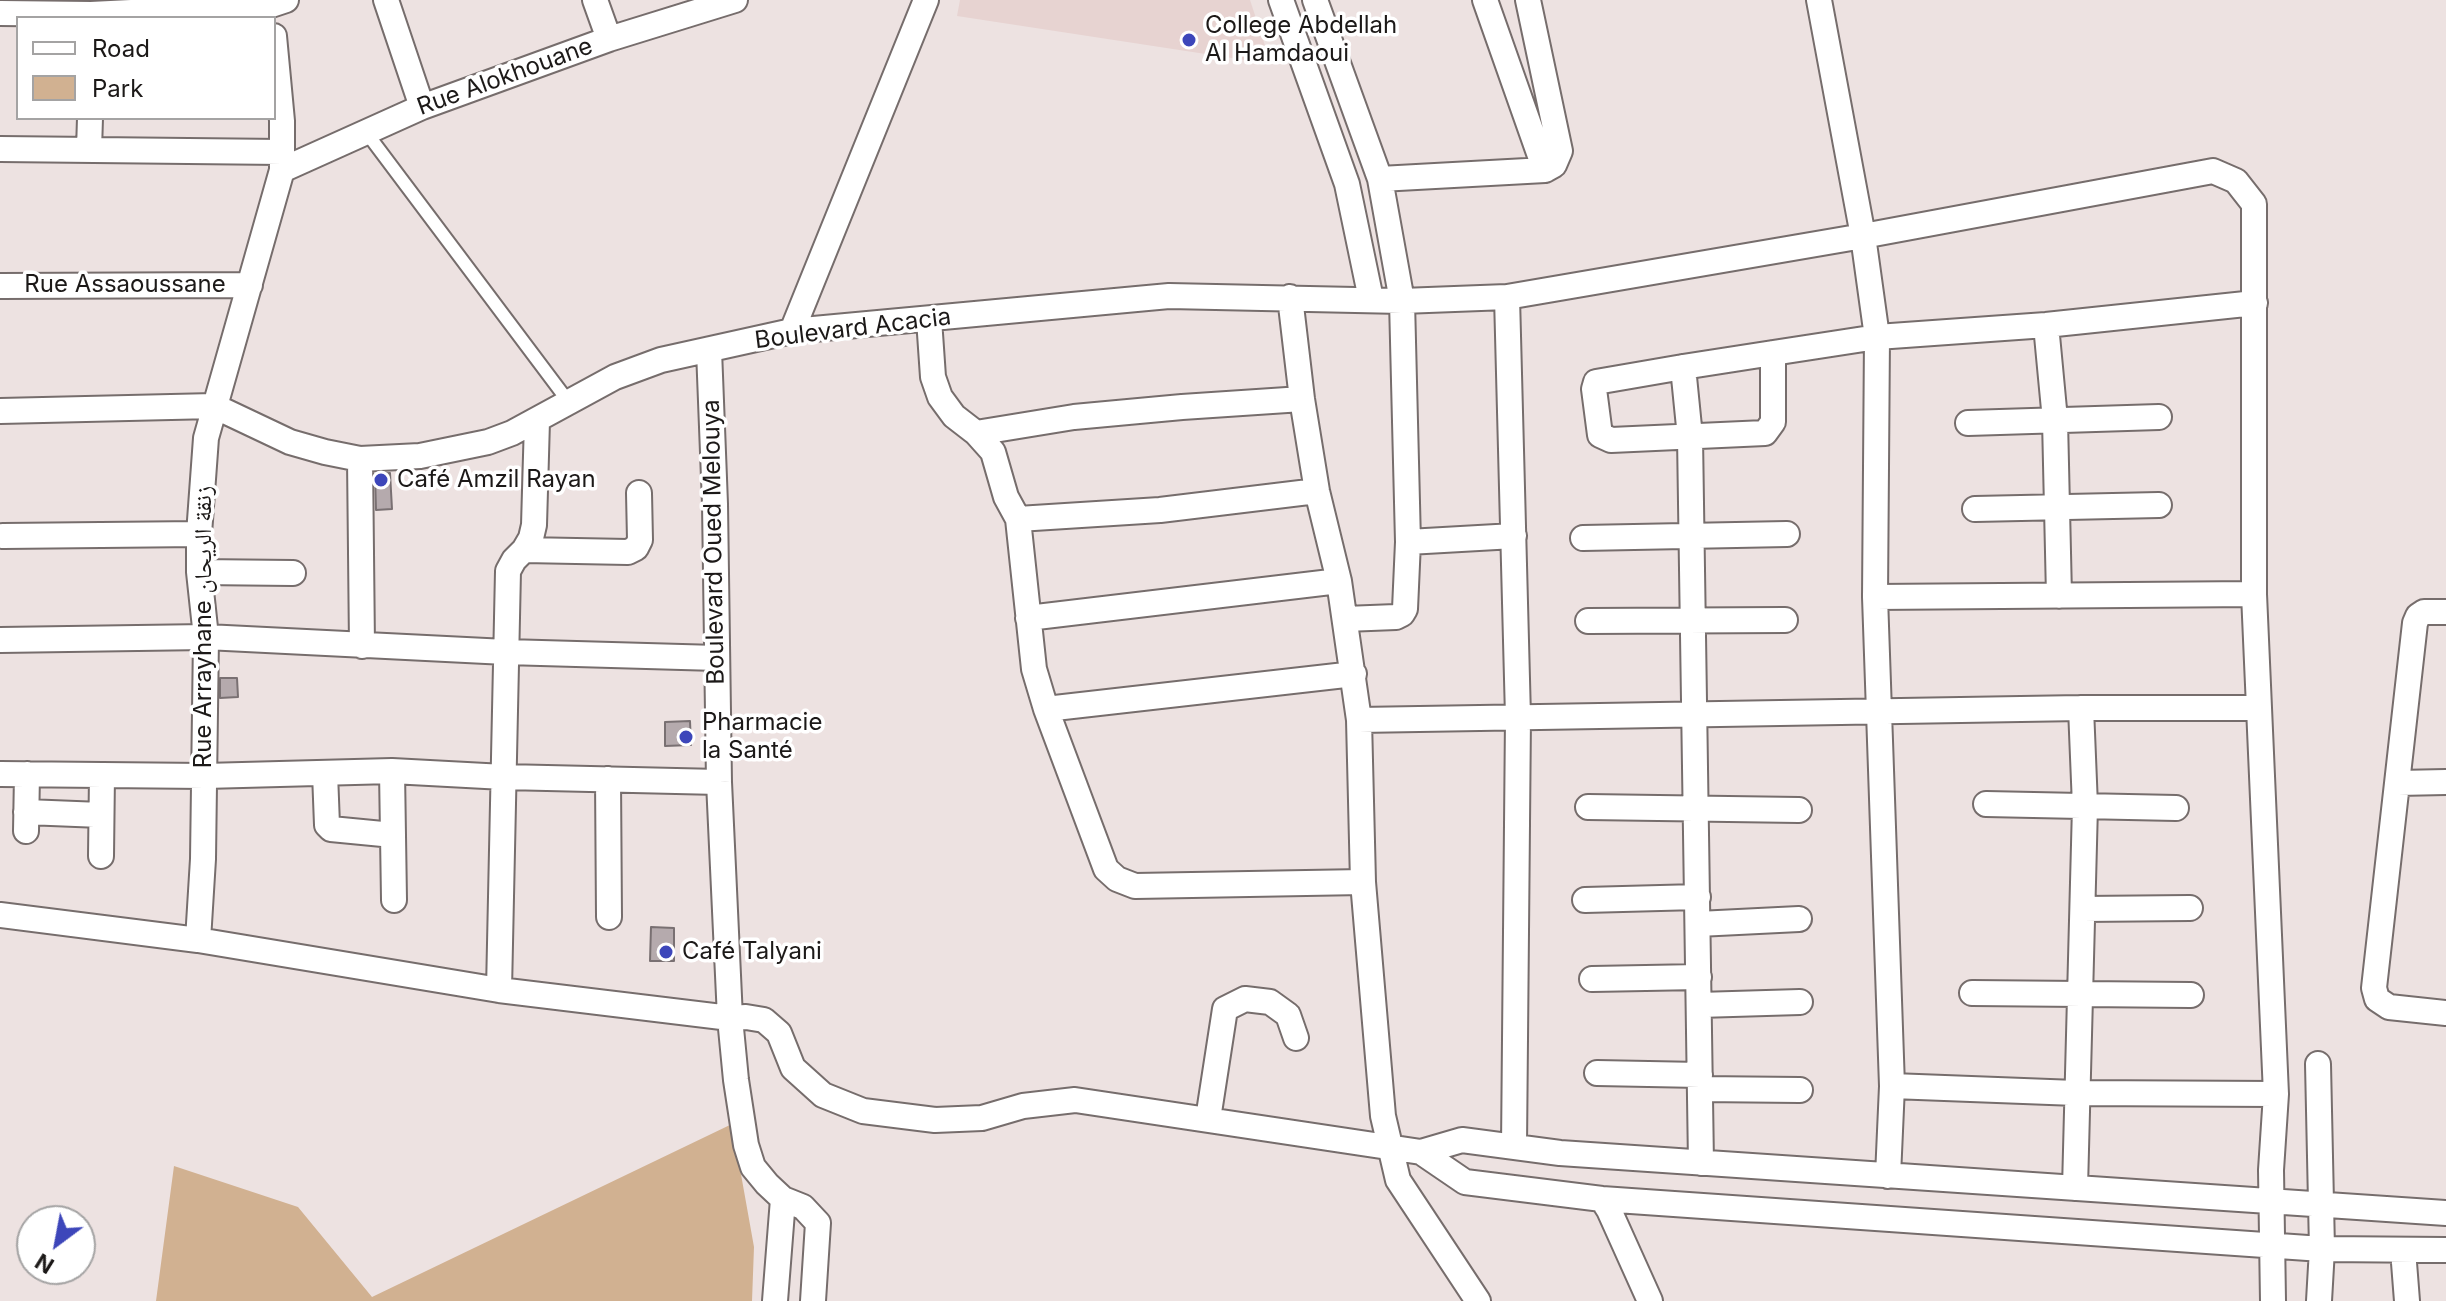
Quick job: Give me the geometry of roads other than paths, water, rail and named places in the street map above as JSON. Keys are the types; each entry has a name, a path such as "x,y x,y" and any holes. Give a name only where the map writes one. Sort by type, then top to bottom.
{"street":[{"path":"386,0 422,107"},
{"path":"595,0 609,39"},
{"name":"Rue Alokhouane","path":"282,161 609,39 735,0"},
{"path":"792,331 926,0"},
{"path":"1281,0 1347,184 1371,299"},
{"path":"1315,0 1380,179 1402,301 1408,542 1405,609 1396,617 1345,619"},
{"path":"1485,0 1545,170"},
{"path":"1380,179 1545,170 1554,165 1560,151 1528,0"},
{"path":"1819,0 1863,236 1877,337 1875,597 1892,1086 1888,1176"},
{"path":"0,13 275,6"},
{"name":"Rue Arrayhane زنقة الريحان","path":"198,940 203,859 206,637 199,572 199,534 206,438 282,161 276,57"},
{"path":"89,150 90,120"},
{"path":"0,149 89,150 282,161"},
{"name":"Boulevard Acacia","path":"0,411 214,406 290,442 360,459 420,456 488,442 537,421 615,377 661,360 792,331 1169,296 1402,301 1507,297 1863,236 2213,171 2236,181 2254,204 2254,594 2276,1094 2271,1170 2273,1301"},
{"name":"Rue Assaoussane","path":"0,286 250,285"},
{"path":"1290,297 1317,491 1339,581 1354,674 1359,720 1363,882 1383,1116 1398,1180 1478,1301"},
{"path":"1507,297 1518,717 1514,1147"},
{"path":"1773,353 1773,422 1765,433 1605,439 1600,435 1594,389 1596,382 1683,367 1773,353 1877,337 2046,325 2255,303"},
{"path":"929,319 933,377 940,397 954,416 976,433 993,452 1006,497 1018,519 1034,669 1106,869 1117,879 1135,886 1363,882"},
{"path":"2046,325 2055,420 2059,596"},
{"name":"Boulevard Oued Melouya","path":"709,350 719,782 730,1018 736,1080 746,1145 753,1167 783,1199 803,1207 818,1223 813,1301"},
{"path":"1683,367 1690,437 1701,1163"},
{"path":"976,433 1074,417 1302,399"},
{"path":"1968,423 2159,417"},
{"path":"499,990 508,571 531,538 534,525 537,421"},
{"path":"360,459 362,646"},
{"path":"1018,519 1160,510 1317,491"},
{"path":"524,550 628,552 636,548 640,540 639,493"},
{"path":"1975,509 2159,505"},
{"path":"3,536 199,534"},
{"path":"1583,538 1787,534"},
{"path":"1408,542 1514,536"},
{"path":"199,572 293,573"},
{"path":"1028,618 1339,581"},
{"path":"1875,597 2254,594"},
{"path":"2446,612 2424,612 2415,623 2374,988 2377,999 2389,1007 2446,1013"},
{"path":"1588,621 1785,620"},
{"path":"0,640 206,637 506,652 717,658"},
{"path":"1046,709 1354,674"},
{"path":"2075,1188 2085,806 2081,708"},
{"path":"1359,720 2258,708"},
{"path":"392,771 394,900"},
{"path":"0,774 205,776 392,771 719,782"},
{"path":"325,773 327,825 331,829 393,835"},
{"path":"27,774 26,821 101,815"},
{"path":"101,856 102,775"},
{"path":"608,779 609,917"},
{"path":"2398,783 2446,782"},
{"path":"1986,804 2176,808"},
{"path":"1588,807 1799,810"},
{"path":"1585,900 1698,897"},
{"path":"2083,909 2190,908"},
{"path":"0,915 198,940 499,990 764,1020 779,1033 793,1068 823,1095 863,1111 935,1120 982,1118 1023,1106 1075,1100 1421,1152 1462,1140 1560,1153 2446,1213"},
{"path":"1698,924 1799,919"},
{"path":"1592,979 1699,977"},
{"path":"1972,993 2191,995"},
{"path":"1208,1119 1225,1009 1245,999 1270,1002 1288,1015 1296,1038"},
{"path":"1699,1005 1800,1002"},
{"path":"2318,1064 2322,1206 2319,1301"},
{"path":"1597,1073 1800,1090"},
{"path":"1892,1086 2076,1093 2276,1094"},
{"path":"1421,1152 1465,1182 1602,1199 2322,1249 2446,1250"},
{"path":"775,1301 783,1199"},
{"path":"1602,1199 1650,1301"},
{"path":"2403,1250 2407,1301"}],"lane":[{"path":"366,132 568,401"}],"place":[{"name":"College Abdellah Al Hamdaoui","path":"1189,40"},
{"name":"Café Amzil Rayan","path":"381,480"},
{"name":"Pharmacie la Santé","path":"686,737"},
{"name":"Café Talyani","path":"666,952"}]}
